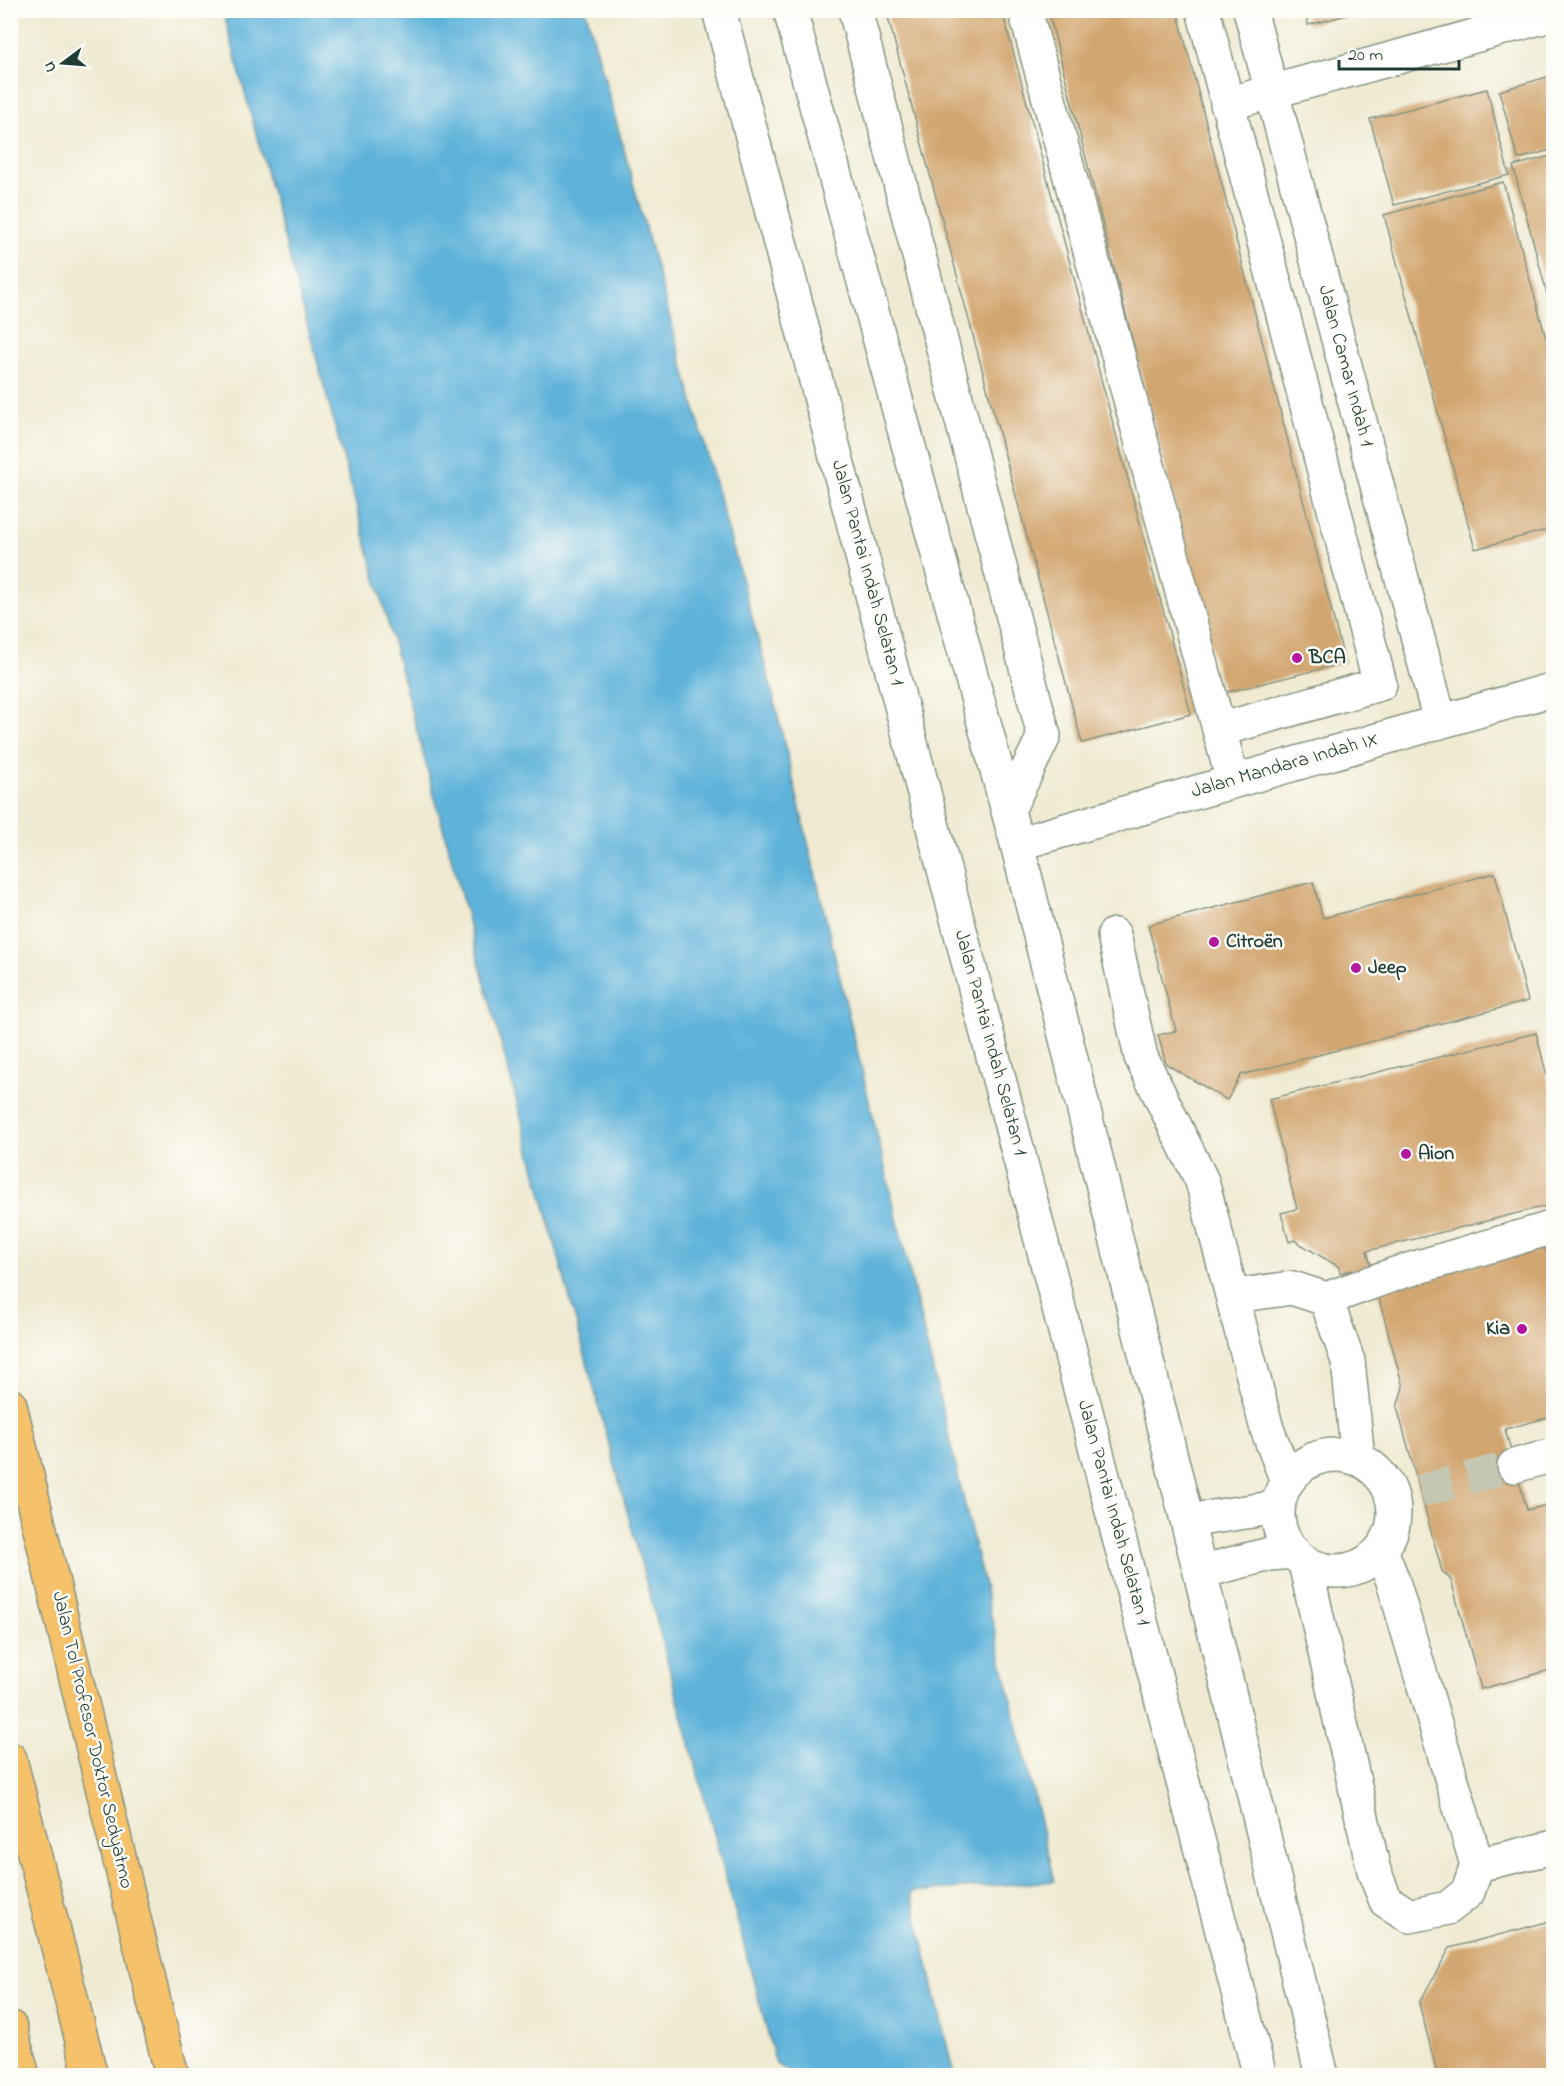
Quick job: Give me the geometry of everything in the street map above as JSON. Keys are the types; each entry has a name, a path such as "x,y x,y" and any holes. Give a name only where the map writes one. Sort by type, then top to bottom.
{"highway":[{"name":"Jalan Tol Profesor Doktor Sedyatmo","path":"10,1405 66,1628 172,2076"},
{"path":"10,1759 91,2076"},
{"path":"10,2027 23,2076"}],"street":[{"name":"Jalan Pantai Indah Selatan 1","path":"719,10 1260,2076"},
{"path":"790,10 1017,844 1200,1572 1322,2076"},
{"path":"855,10 1044,736 1008,810"},
{"path":"1025,10 1233,781"},
{"path":"1203,10 1380,684 1219,730"},
{"name":"Jalan Camar Indah 1","path":"1250,10 1440,722"},
{"path":"1227,104 1554,14"},
{"path":"1364,620 1418,639"},
{"name":"Jalan Mandara Indah IX","path":"1017,844 1554,689"},
{"path":"1114,935 1141,1057 1202,1181 1234,1296 1282,1494 1281,1532 1300,1558 1374,1871 1386,1901 1410,1916 1448,1908 1468,1892 1477,1865 1393,1581 1381,1550"},
{"path":"1234,1296 1292,1288 1326,1299 1398,1273 1554,1227"},
{"path":"1326,1299 1348,1361 1358,1459"},
{"path":"1187,1521 1282,1494 1306,1462 1332,1454 1358,1459 1406,1495 1394,1526 1381,1550 1359,1567 1332,1572 1300,1558 1270,1554 1200,1572"},
{"path":"1514,1466 1554,1455"},
{"path":"1477,1865 1554,1847"}],"water":[{"path":"223,11 586,11 771,687 1054,1881 911,1892 954,2075 792,2075 776,2064"}],"building":[{"path":"886,10 1002,10 1191,714 1082,743"},
{"path":"1048,10 1177,10 1345,663 1223,693"},
{"path":"1305,10 1363,10 1363,11 1308,25"},
{"path":"1554,75 1554,149 1518,159 1499,91"},
{"path":"1487,89 1509,175 1394,205 1370,119"},
{"path":"1554,155 1554,315 1553,316 1513,166"},
{"path":"1503,182 1554,367 1554,528 1475,549 1384,215"},
{"path":"1495,873 1528,1001 1241,1075 1227,1100 1166,1064 1158,1035 1176,1031 1148,925 1313,882 1323,918"},
{"path":"1536,1033 1554,1103 1554,1204 1367,1251 1371,1266 1340,1273 1339,1267 1294,1240 1289,1242 1281,1213 1297,1209 1269,1099"},
{"path":"1539,1246 1546,1251 1554,1249 1554,1416 1505,1429 1527,1510 1554,1503 1554,1669 1481,1689 1451,1580 1442,1571 1397,1407 1403,1387 1377,1291"},
{"path":"1554,1920 1554,2076 1438,2076 1419,2003 1450,1948"}],"tunnel":[{"path":"1420,1491 1514,1466"}],"place":[{"name":"BCA","path":"1297,658"},
{"name":"Citroën","path":"1214,942"},
{"name":"Jeep","path":"1356,968"},
{"name":"Aion","path":"1406,1154"},
{"name":"Kia","path":"1522,1329"}]}
